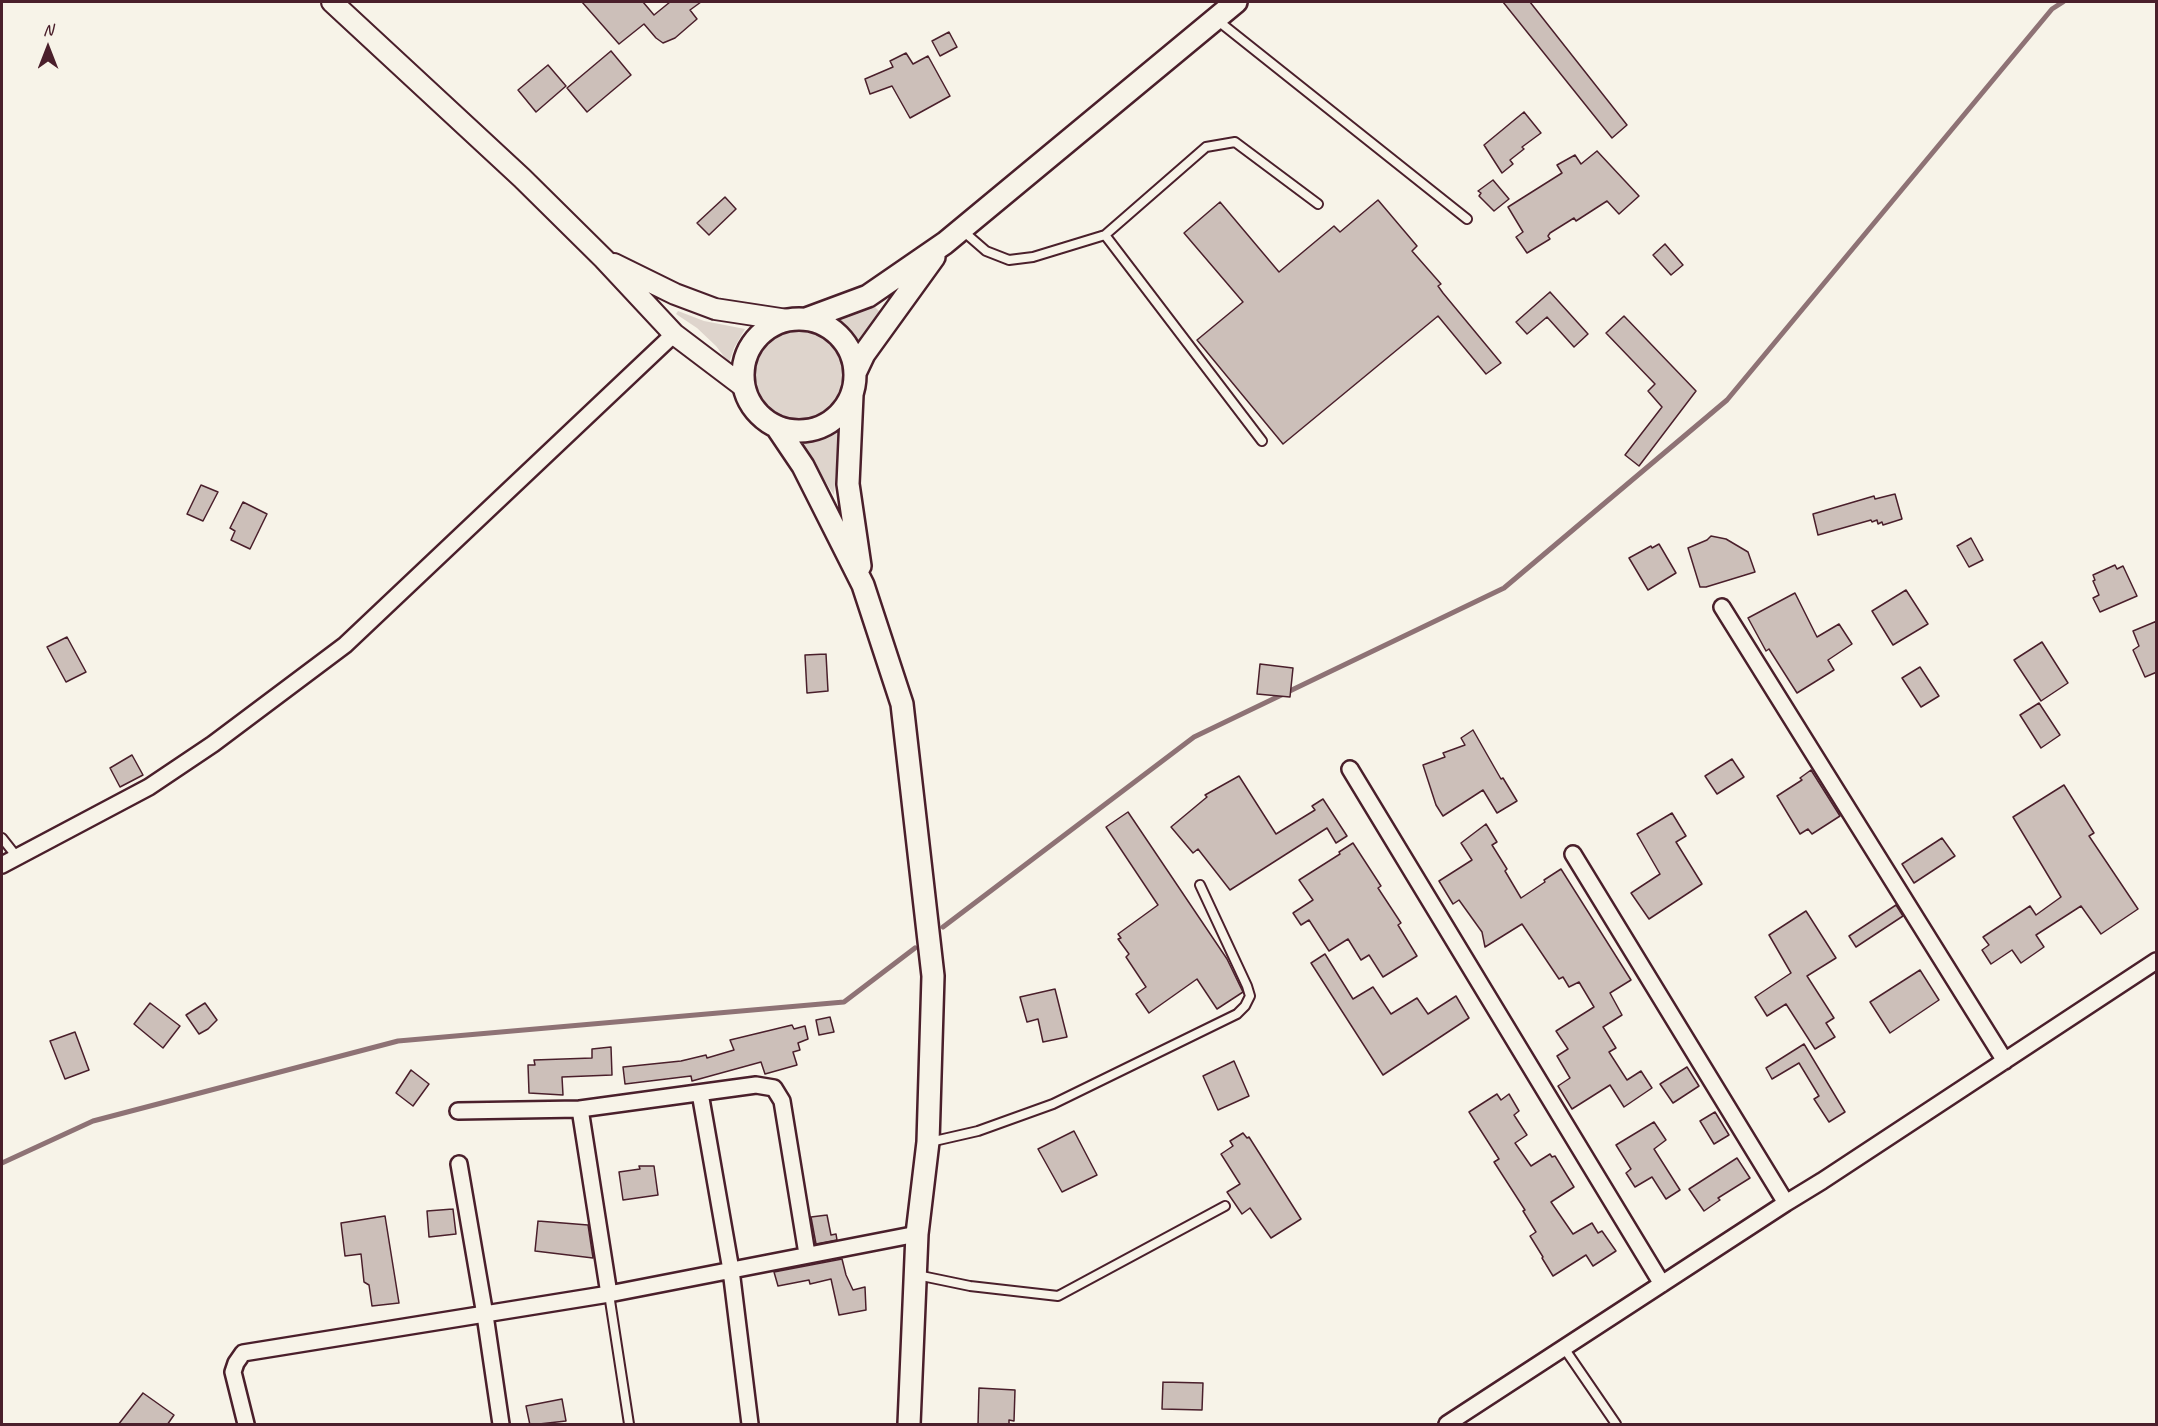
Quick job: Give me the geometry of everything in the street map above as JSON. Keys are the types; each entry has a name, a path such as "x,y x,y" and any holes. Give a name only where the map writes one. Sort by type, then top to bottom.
{"main road":[{"path":"953,236 899,303 864,354 844,408 830,421 813,429 794,430 776,426 761,417 750,403 744,387 743,369 747,352 756,338 770,326 797,320 868,296 953,236 1236,2"},
{"path":"797,320 825,325 840,337 851,354 853,382 848,484 863,585"},
{"path":"776,426 803,466 863,585 902,704 933,976 928,1142 917,1234 909,1425"}],"street":[{"path":"332,2 522,178 604,259 674,334 744,387"},
{"path":"604,259 690,300 715,309 797,320"},
{"path":"674,334 669,318 671,310 676,305 690,300"},
{"path":"2,865 149,787 206,749 345,645 674,334"},
{"path":"1722,607 2005,1061"},
{"path":"1350,769 1662,1284"},
{"path":"1573,854 1786,1203"},
{"path":"1447,1425 2157,961"},
{"path":"458,1111 580,1109 756,1085 774,1089 782,1101 807,1254"},
{"path":"700,1093 731,1270 750,1425"},
{"path":"580,1109 609,1294"},
{"path":"459,1164 501,1425"},
{"path":"246,1425 234,1372 239,1356 243,1353 609,1294 917,1234"}],"lane":[{"path":"1216,19 1467,219"},
{"path":"953,236 1009,260 1033,257 1105,235 1206,147 1235,142 1318,204"},
{"path":"1105,235 1262,441"},
{"path":"2,838 17,857"},
{"path":"928,1142 978,1131 1053,1104 1237,1014 1245,1006 1250,996 1200,885"},
{"path":"917,1275 970,1286 1058,1296 1225,1206"},
{"path":"609,1294 629,1425"},
{"path":"1564,1348 1616,1425"}],"shaded area":[{"path":"874,306 879,311 861,345 835,318"},
{"path":"678,311 704,321 745,329 734,348 729,363 716,346 697,328 676,314"},
{"path":"798,328 816,331 831,341 841,356 844,374 841,392 831,407 816,417 798,420 780,417 765,407 755,392 752,374 755,356 765,341 780,331"},
{"path":"839,430 834,495 801,443 826,437"}],"building":[{"path":"582,2 643,2 654,15 670,2 701,2 690,10 697,19 675,38 663,43 644,24 619,44"},
{"path":"1503,2 1530,2 1627,125 1612,138"},
{"path":"949,32 957,47 940,56 932,41"},
{"path":"611,51 631,75 587,112 567,88"},
{"path":"906,53 913,64 928,56 950,96 910,118 892,86 870,94 865,79 893,67 890,61"},
{"path":"548,65 566,86 536,112 518,90"},
{"path":"1524,112 1541,133 1522,147 1524,149 1510,160 1513,164 1502,173 1484,145"},
{"path":"1597,151 1639,196 1619,214 1607,201 1576,221 1574,218 1550,233 1548,236 1550,239 1527,253 1516,237 1523,232 1508,207 1562,173 1557,165 1575,155 1581,164"},
{"path":"1493,180 1509,199 1494,211 1479,196 1481,193 1478,191"},
{"path":"725,197 736,209 709,235 697,223"},
{"path":"1378,200 1417,246 1412,251 1441,284 1438,286 1443,293 1501,363 1486,374 1438,316 1283,444 1197,340 1243,302 1184,233 1220,202 1279,272 1334,226 1340,232"},
{"path":"1665,244 1683,265 1671,275 1653,255"},
{"path":"1550,292 1588,334 1574,347 1547,317 1527,334 1516,322"},
{"path":"1624,316 1696,391 1639,466 1625,455 1662,407 1648,391 1655,384 1606,333"},
{"path":"201,485 218,492 203,521 187,514"},
{"path":"1895,494 1902,519 1883,525 1882,522 1878,524 1877,520 1872,522 1871,520 1818,535 1813,514 1874,496 1875,499"},
{"path":"243,502 267,514 250,549 231,540 235,531 230,528"},
{"path":"1711,536 1726,539 1748,552 1755,572 1700,587 1688,548"},
{"path":"1971,538 1983,560 1969,567 1957,546"},
{"path":"1659,544 1676,573 1648,590 1629,558"},
{"path":"2115,565 2117,569 2123,566 2137,596 2100,612 2093,598 2099,595 2093,575"},
{"path":"1906,590 1928,624 1893,645 1872,611"},
{"path":"1795,593 1817,637 1839,624 1852,644 1828,660 1834,670 1797,693 1769,649 1766,651 1748,618"},
{"path":"2157,621 2157,672 2145,677 2133,650 2139,646 2133,631"},
{"path":"67,637 86,672 66,682 47,647"},
{"path":"2042,642 2068,683 2041,701 2014,660"},
{"path":"826,654 828,691 807,693 805,655"},
{"path":"1260,664 1293,668 1290,697 1257,694"},
{"path":"1920,667 1939,696 1921,707 1902,678"},
{"path":"2039,703 2060,735 2041,748 2020,715"},
{"path":"1473,730 1501,779 1503,778 1517,801 1497,813 1483,790 1443,816 1436,805 1423,765 1445,757 1443,753 1465,745 1461,738"},
{"path":"132,755 143,775 120,787 110,768"},
{"path":"1732,759 1744,777 1717,794 1705,776"},
{"path":"1811,770 1840,816 1812,834 1808,829 1800,834 1777,796 1802,780 1800,778"},
{"path":"1239,776 1276,834 1315,810 1312,806 1323,799 1347,836 1336,843 1327,828 1230,890 1198,849 1193,853 1171,827 1207,797 1205,795"},
{"path":"2064,785 2094,833 2089,836 2138,909 2101,934 2081,906 2036,935 2044,947 2021,963 2012,950 1991,964 1982,950 1989,945 1983,937 2030,906 2036,915 2061,897 2013,817"},
{"path":"1128,812 1227,959 1243,992 1217,1009 1197,979 1149,1013 1136,994 1146,987 1126,957 1129,954 1118,939 1121,938 1118,934 1158,905 1106,827"},
{"path":"1672,813 1686,836 1676,842 1702,884 1649,919 1631,893 1660,874 1637,834"},
{"path":"1486,824 1497,842 1492,845 1521,898 1561,869 1631,980 1610,993 1622,1015 1603,1027 1616,1048 1609,1052 1627,1080 1641,1071 1652,1088 1624,1107 1610,1085 1572,1109 1558,1086 1570,1078 1557,1056 1568,1049 1556,1031 1594,1007 1579,982 1569,987 1563,977 1559,979 1522,924 1485,947 1482,932 1459,900 1453,904 1439,881 1472,860 1461,843"},
{"path":"1942,838 1955,856 1914,883 1902,864"},
{"path":"1353,843 1381,886 1378,888 1401,923 1398,925 1417,956 1383,977 1369,955 1361,960 1348,939 1329,951 1309,920 1301,925 1293,913 1313,900 1299,880"},
{"path":"1896,905 1903,916 1856,947 1849,936"},
{"path":"1806,911 1836,958 1807,976 1834,1018 1826,1023 1835,1037 1815,1049 1786,1004 1767,1016 1755,997 1791,973 1769,935"},
{"path":"1325,954 1353,999 1373,987 1391,1014 1417,998 1428,1014 1456,996 1469,1018 1383,1075 1311,963"},
{"path":"1920,970 1939,1000 1890,1033 1870,1002"},
{"path":"1055,989 1067,1037 1043,1042 1038,1019 1027,1022 1020,997"},
{"path":"150,1003 180,1026 163,1048 134,1024"},
{"path":"205,1003 217,1020 199,1034 186,1015"},
{"path":"830,1017 834,1032 819,1035 816,1020"},
{"path":"792,1025 794,1029 805,1026 808,1039 798,1043 800,1050 793,1052 797,1065 765,1074 761,1062 692,1081 691,1076 625,1084 623,1067 681,1061 706,1055 707,1058 734,1050 730,1040"},
{"path":"75,1032 89,1070 65,1079 50,1041"},
{"path":"1804,1044 1845,1112 1829,1122 1814,1099 1819,1096 1799,1063 1772,1079 1766,1068"},
{"path":"611,1047 612,1075 562,1077 563,1095 529,1093 528,1065 535,1065 534,1060 592,1058 592,1049"},
{"path":"1234,1061 1249,1096 1218,1110 1203,1076"},
{"path":"1687,1067 1699,1086 1673,1103 1660,1084"},
{"path":"411,1070 429,1084 413,1106 396,1093"},
{"path":"1497,1094 1501,1100 1509,1094 1519,1111 1514,1115 1527,1135 1515,1143 1531,1166 1550,1154 1552,1157 1555,1156 1574,1187 1551,1202 1573,1234 1592,1223 1598,1233 1602,1231 1616,1251 1593,1266 1586,1255 1553,1276 1530,1236 1536,1232 1523,1211 1525,1210 1494,1162 1499,1159 1469,1112"},
{"path":"1715,1112 1729,1135 1714,1144 1700,1121"},
{"path":"1654,1122 1666,1140 1654,1149 1680,1190 1666,1199 1652,1177 1635,1187 1626,1173 1631,1169 1616,1145"},
{"path":"1074,1131 1097,1175 1062,1192 1038,1149"},
{"path":"1243,1133 1247,1138 1249,1137 1301,1219 1271,1238 1250,1208 1242,1214 1227,1192 1240,1184 1221,1154 1233,1146 1230,1141"},
{"path":"1737,1158 1750,1178 1718,1198 1720,1200 1704,1211 1689,1189"},
{"path":"639,1166 654,1166 658,1195 623,1200 619,1172 640,1169"},
{"path":"453,1209 456,1234 429,1237 427,1211"},
{"path":"827,1215 831,1235 836,1234 837,1240 816,1244 811,1217"},
{"path":"385,1216 399,1303 372,1306 369,1285 364,1282 361,1254 345,1256 341,1223"},
{"path":"538,1221 588,1225 593,1258 535,1251"},
{"path":"842,1259 853,1290 865,1287 866,1310 839,1315 831,1279 810,1284 809,1280 778,1286 774,1272"},
{"path":"1163,1382 1203,1383 1202,1410 1162,1409"},
{"path":"979,1388 1015,1390 1014,1421 1009,1420 1009,1425 978,1425"},
{"path":"143,1393 174,1415 167,1425 118,1425"},
{"path":"562,1399 566,1421 530,1425 526,1406"}],"waterway":[{"path":"943,927 1194,737 1504,588 1727,400 2052,9 2063,2"},
{"path":"2,1163 93,1121 398,1041 844,1002 915,948"}]}
